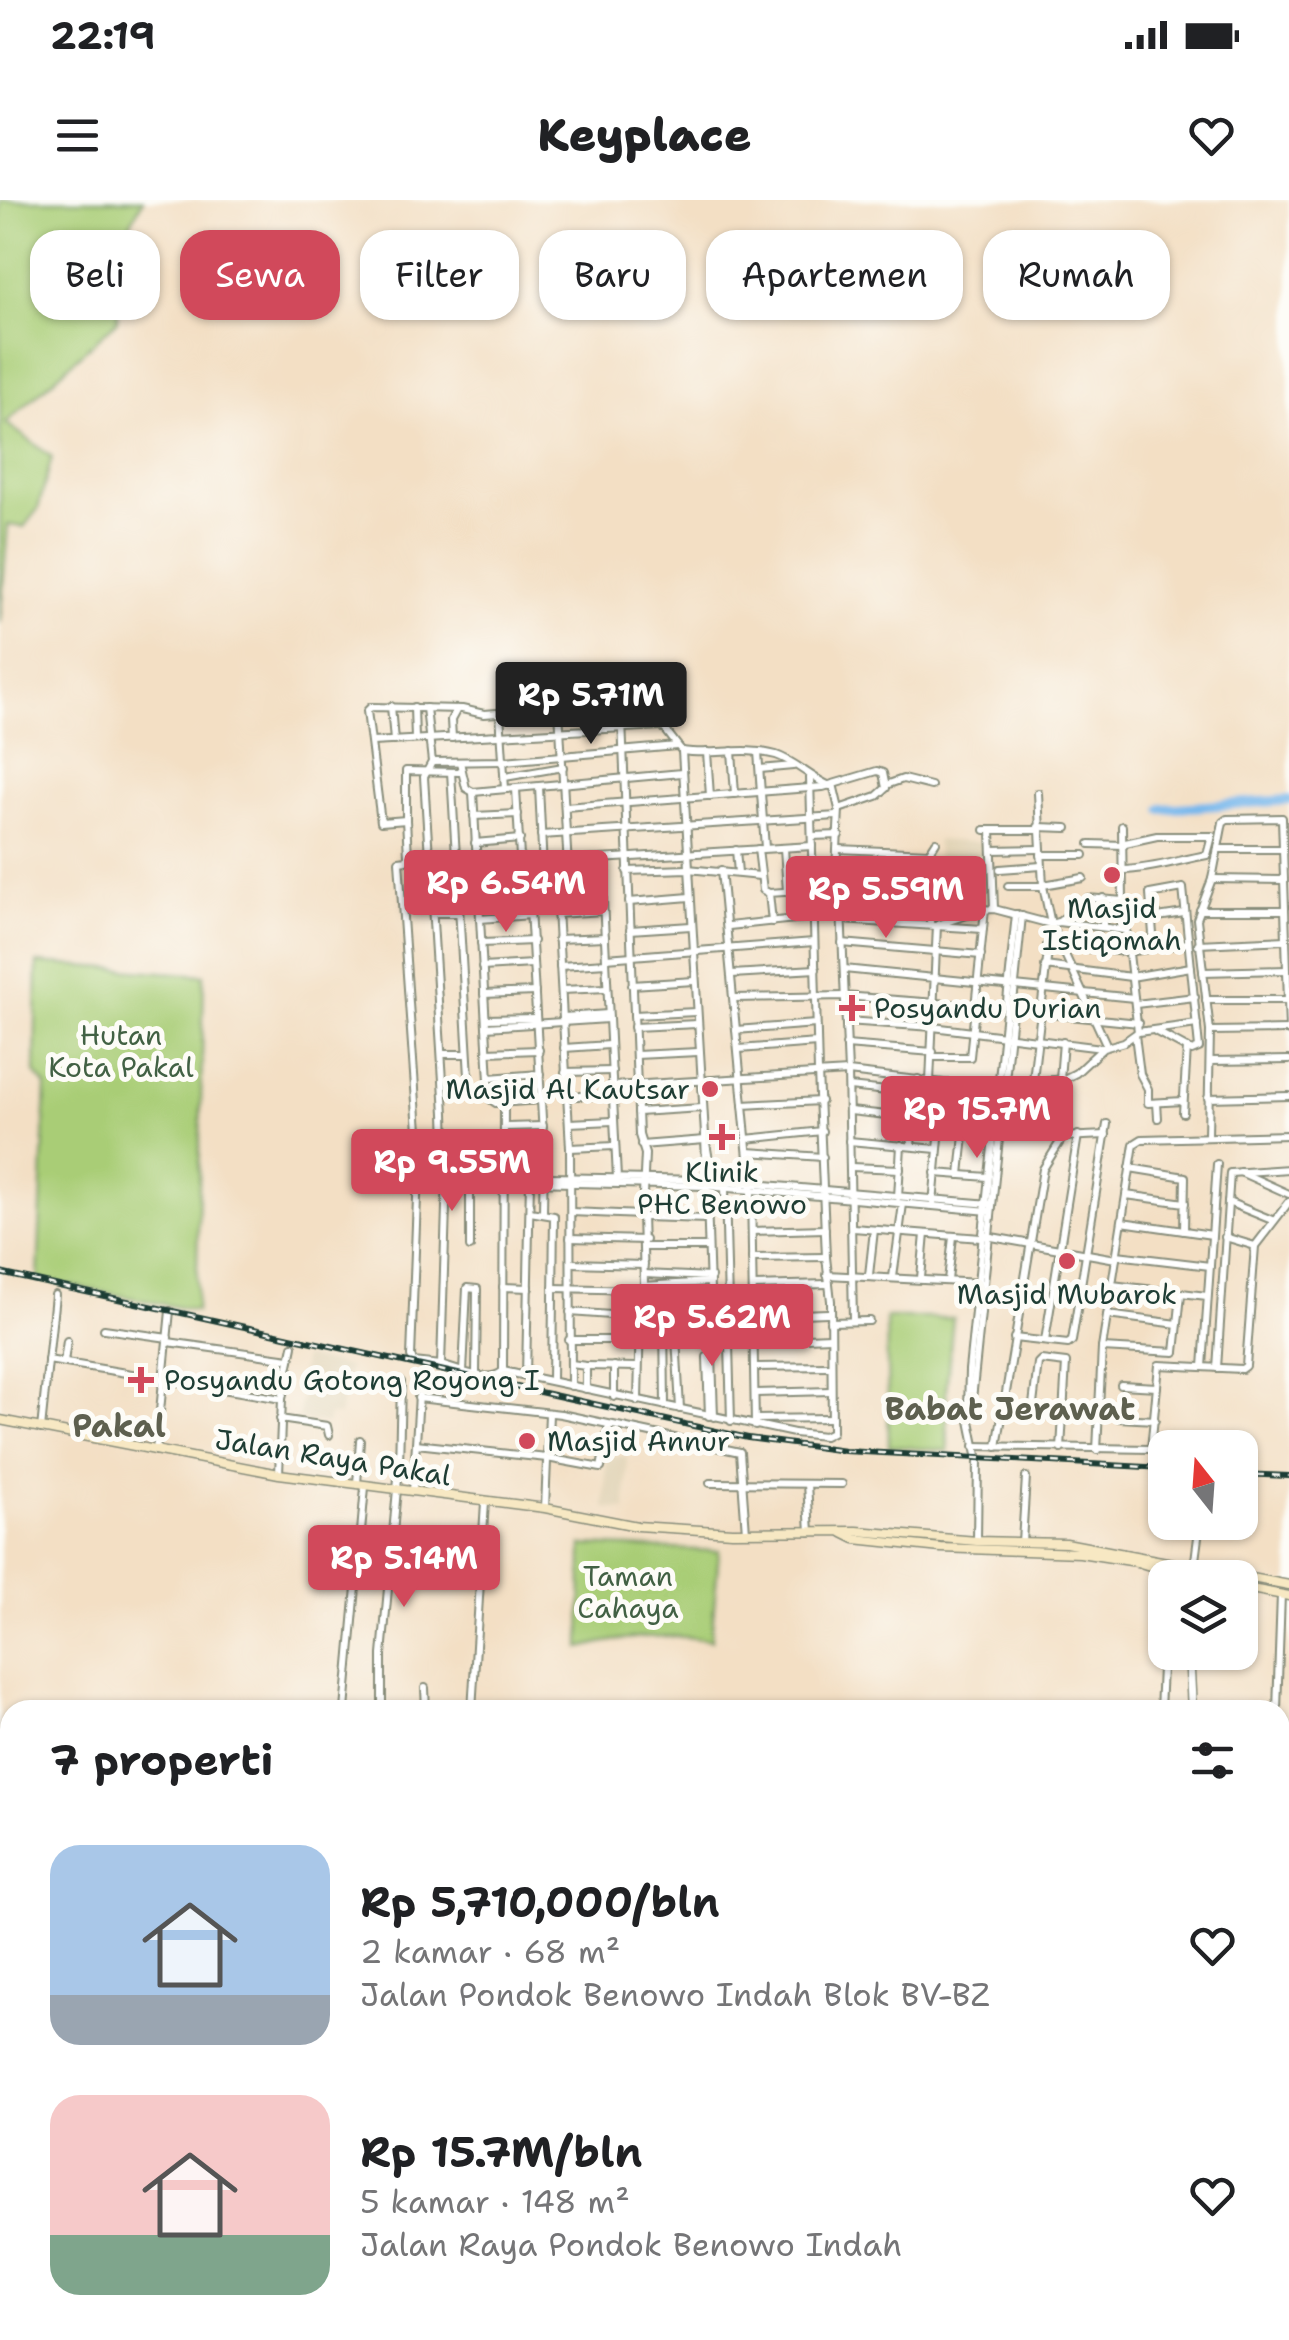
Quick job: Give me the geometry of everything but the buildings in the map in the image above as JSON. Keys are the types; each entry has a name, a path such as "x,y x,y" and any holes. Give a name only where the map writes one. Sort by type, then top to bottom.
{"main road":[{"name":"Jalan Raya Pakal","path":"0,1420 397,1495 413,1492 484,1509 546,1508 663,1529 843,1533"},
{"path":"843,1533 1099,1548 1148,1561"},
{"path":"843,1533 855,1539 923,1546 1080,1553 1148,1564"},
{"path":"1258,1581 1289,1585"},
{"path":"1258,1591 1283,1597"}],"street":[{"path":"569,886 559,672 598,682 662,726 679,748 710,1183 707,1219 711,1416"},
{"path":"580,676 584,705"},
{"path":"406,820 381,822 368,708 457,708 478,714 621,700"},
{"path":"621,700 638,1112 645,1154 638,1401"},
{"path":"392,706 394,741"},
{"path":"414,708 415,740"},
{"path":"426,708 430,766 424,777 447,1178 442,1366"},
{"path":"452,738 451,720 457,708"},
{"path":"500,712 505,789"},
{"path":"372,742 662,726"},
{"path":"732,750 735,794"},
{"path":"832,785 810,778 781,757 732,750 622,751 430,766 406,771 408,858 399,862 419,1145 411,1357 414,1362 492,1377 502,1371 731,1421 832,1418"},
{"path":"707,752 710,796"},
{"path":"758,752 762,888 769,892 906,905"},
{"path":"460,762 455,772 457,894 466,1054 470,1093 490,1097"},
{"path":"430,766 455,772 472,792 682,773"},
{"path":"760,769 794,766"},
{"path":"505,777 563,767"},
{"path":"565,807 810,789 880,771 886,785"},
{"path":"755,1422 824,1436 832,1432 810,778"},
{"path":"541,834 811,818 838,813 877,796 886,785 903,780 931,786"},
{"path":"832,785 838,813 836,875 842,920 850,1111 853,1320"},
{"path":"538,787 544,890"},
{"path":"516,789 534,964 544,1152 543,1213"},
{"path":"472,792 490,1097 494,1103 542,1100"},
{"path":"1038,797 1042,885 1061,946 1105,1047"},
{"path":"474,816 518,814"},
{"path":"1208,1136 1210,1032 1198,944 1200,910 1212,879 1224,820 1278,817 1282,822 1289,1030 1210,1032"},
{"path":"846,1045 969,1059 983,930 989,909 992,850 988,830 1067,828"},
{"path":"1123,829 1124,930 1135,1001 1140,1074 1148,1089 1148,1103 1183,1101"},
{"path":"812,836 839,835"},
{"path":"1090,844 1124,844 1157,836 1212,836 1207,855 1148,869 1124,870"},
{"path":"475,842 520,840"},
{"path":"930,1082 938,951 929,853 936,842"},
{"path":"567,861 812,846"},
{"path":"784,848 787,891"},
{"path":"838,849 929,853"},
{"path":"1219,849 1283,849"},
{"path":"736,850 738,873"},
{"path":"992,850 1084,855"},
{"path":"600,860 617,1182"},
{"path":"476,867 521,864"},
{"path":"1000,869 1041,866"},
{"path":"627,871 721,870 760,876"},
{"path":"721,870 751,1187 755,1422"},
{"path":"836,875 932,880"},
{"path":"1008,886 1084,878"},
{"path":"904,924 908,879"},
{"path":"1212,879 1284,880"},
{"path":"432,896 602,884"},
{"path":"1154,948 1150,893 1181,887 1186,902 1199,1048 1194,1052 1156,1031"},
{"path":"556,890 570,1148 570,1386"},
{"path":"769,892 772,922"},
{"path":"629,902 690,897"},
{"path":"1033,1080 1047,945 1055,923 1088,898 1123,901"},
{"path":"1103,898 1103,928"},
{"path":"1079,924 1080,903"},
{"path":"934,925 989,909 1055,923 1124,930"},
{"path":"1200,910 1285,910"},
{"path":"557,914 604,911"},
{"path":"434,913 458,913"},
{"path":"1150,918 1184,913"},
{"path":"480,918 530,915"},
{"path":"977,1540 978,1460 970,1416 973,1345 1019,915"},
{"path":"729,926 814,917"},
{"path":"842,920 983,930"},
{"path":"630,930 691,926"},
{"path":"558,939 605,936"},
{"path":"1198,944 1286,940"},
{"path":"481,943 532,941"},
{"path":"560,966 631,956 814,942"},
{"path":"842,943 981,955"},
{"path":"1047,945 1127,952 1188,943"},
{"path":"482,967 534,964"},
{"path":"1045,966 1131,977 1190,967"},
{"path":"732,974 816,969"},
{"path":"844,969 978,980 1135,1001 1196,997"},
{"path":"1203,972 1286,970"},
{"path":"632,985 694,981"},
{"path":"562,990 607,988"},
{"path":"484,994 535,992"},
{"path":"734,998 844,996 976,1006"},
{"path":"1206,1000 1288,1000"},
{"path":"634,1015 696,1012"},
{"path":"1040,1013 1138,1030 1197,1024"},
{"path":"486,1023 608,1017"},
{"path":"845,1021 933,1026 1105,1047 1124,1042 1138,1030"},
{"path":"634,1027 697,1024"},
{"path":"736,1030 816,1024"},
{"path":"1060,1079 1062,1042"},
{"path":"738,1049 817,1043"},
{"path":"564,1048 610,1045"},
{"path":"612,1086 818,1072 1000,1084 1060,1079 1076,1073 1105,1047"},
{"path":"1183,1113 1186,1048"},
{"path":"487,1052 539,1050"},
{"path":"636,1055 698,1052"},
{"path":"442,1054 466,1054"},
{"path":"1210,1061 1289,1060"},
{"path":"565,1072 612,1071"},
{"path":"489,1078 540,1074"},
{"path":"911,1145 918,1079"},
{"path":"933,1202 944,1083"},
{"path":"960,1176 969,1084"},
{"path":"849,1087 916,1094"},
{"path":"567,1096 612,1096"},
{"path":"1208,1098 1289,1096"},
{"path":"743,1105 821,1100"},
{"path":"502,1371 504,1102"},
{"path":"1158,1103 1158,1118"},
{"path":"638,1112 703,1108"},
{"path":"850,1111 914,1118"},
{"path":"569,1123 613,1121"},
{"path":"1014,1338 1068,1344 1072,1341 1107,1124"},
{"path":"506,1127 543,1126"},
{"path":"746,1138 822,1131"},
{"path":"1045,1341 1078,1135"},
{"path":"997,1447 1043,1169 1062,1138 1106,1135"},
{"path":"1097,1450 1102,1348 1134,1144 1139,1140 1289,1135"},
{"path":"641,1144 705,1138"},
{"path":"850,1141 936,1148"},
{"path":"893,1277 902,1199 901,1144"},
{"path":"570,1148 615,1146"},
{"path":"506,1155 544,1152"},
{"path":"748,1152 823,1158"},
{"path":"1210,1367 1207,1296 1217,1164"},
{"path":"851,1166 900,1169"},
{"path":"1130,1168 1186,1177 1184,1232"},
{"path":"1210,1367 1230,1173 1289,1169"},
{"path":"1238,1171 1289,1194"},
{"path":"934,1173 990,1178"},
{"path":"447,1178 506,1180"},
{"path":"447,1178 710,1183 987,1207"},
{"path":"526,1376 530,1180"},
{"path":"470,1181 470,1246"},
{"path":"710,1183 726,1188 751,1187"},
{"path":"726,1188 731,1421"},
{"path":"1126,1195 1184,1203"},
{"path":"1228,1202 1272,1220"},
{"path":"974,1446 1149,1451 1154,1445 1158,1368 1162,1364 1242,1369 1246,1366 1256,1246 1289,1202"},
{"path":"530,1212 554,1216 552,1382"},
{"path":"571,1212 707,1219"},
{"path":"1122,1222 1212,1235"},
{"path":"853,1228 984,1237 1116,1257 1210,1266"},
{"path":"752,1231 825,1229"},
{"path":"869,1275 874,1230"},
{"path":"921,1278 924,1234"},
{"path":"948,1280 954,1236"},
{"path":"1226,1237 1256,1246"},
{"path":"570,1238 708,1247"},
{"path":"752,1258 826,1257"},
{"path":"570,1263 709,1278"},
{"path":"828,1274 979,1282"},
{"path":"553,1288 643,1288 709,1278"},
{"path":"753,1286 828,1284"},
{"path":"1112,1285 1207,1296"},
{"path":"504,1287 529,1288"},
{"path":"463,1372 465,1290 476,1288 476,1375"},
{"path":"41,1428 56,1294"},
{"path":"1102,1348 1174,1353 1181,1295"},
{"path":"156,1451 170,1310"},
{"path":"570,1312 664,1319 754,1316 869,1321"},
{"path":"1107,1315 1178,1324"},
{"path":"675,1318 680,1409"},
{"path":"664,1319 665,1406"},
{"path":"104,1329 290,1360"},
{"path":"754,1340 831,1337"},
{"path":"64,1362 67,1340"},
{"path":"569,1340 638,1340"},
{"path":"279,1474 282,1399 293,1346"},
{"path":"48,1360 282,1399"},
{"path":"1032,1414 1038,1363 1067,1364 1061,1449"},
{"path":"570,1364 638,1366"},
{"path":"586,1366 586,1390"},
{"path":"614,1366 614,1396"},
{"path":"755,1366 830,1366"},
{"path":"382,1700 401,1382"},
{"path":"1121,1385 1157,1387"},
{"path":"756,1394 831,1391"},
{"path":"413,1492 419,1396 592,1420 740,1452 746,1532"},
{"path":"546,1508 549,1414"},
{"path":"1019,1414 1063,1416"},
{"path":"1119,1418 1155,1420"},
{"path":"280,1419 327,1426 329,1435"},
{"path":"416,1444 602,1468 608,1425"},
{"path":"346,1700 361,1486 360,1440"},
{"path":"1022,1542 1026,1477"},
{"path":"710,1483 842,1484"},
{"path":"807,1484 810,1532"},
{"path":"473,1700 484,1509"},
{"path":"1278,1700 1283,1597"},
{"path":"1160,1700 1162,1670"},
{"path":"1190,1670 1191,1700"},
{"path":"425,1688 426,1700"}],"shaded area":[{"path":"937,840 988,843 992,903 935,916"},
{"path":"304,1357 349,1367 339,1416 329,1415 327,1424 298,1420"},
{"path":"606,1455 627,1456 626,1510 605,1508"}],"green space":[{"path":"0,200 143,200 127,230 30,230 30,320 117,320 6,423 52,457 38,509 24,527 8,525 0,624"},
{"name":"Hutan Kota Pakal","path":"37,963 204,975 196,1311 38,1279 46,1086 35,1073"},
{"path":"886,1318 953,1318 946,1390 948,1451 889,1446"},
{"name":"Taman Cahaya","path":"582,1545 719,1551 711,1640 646,1637 581,1648"}],"waterway":[{"path":"1162,809 1289,800"}],"railway":[{"path":"0,1273 748,1438 845,1451 1148,1467"},
{"path":"1258,1475 1289,1476"}],"place":[{"name":"Masjid Istiqomah","path":"1112,875"},
{"name":"Posyandu Durian","path":"852,1008"},
{"name":"Masjid Al Kautsar","path":"710,1089"},
{"name":"Klinik PHC Benowo","path":"722,1137"},
{"name":"Masjid Mubarok","path":"1067,1261"},
{"name":"Posyandu Gotong Royong I","path":"141,1380"},
{"name":"Masjid Annur","path":"527,1441"}],"district":[{"name":"Babat Jerawat","path":"1010,1409"},
{"name":"Pakal","path":"119,1426"}]}
